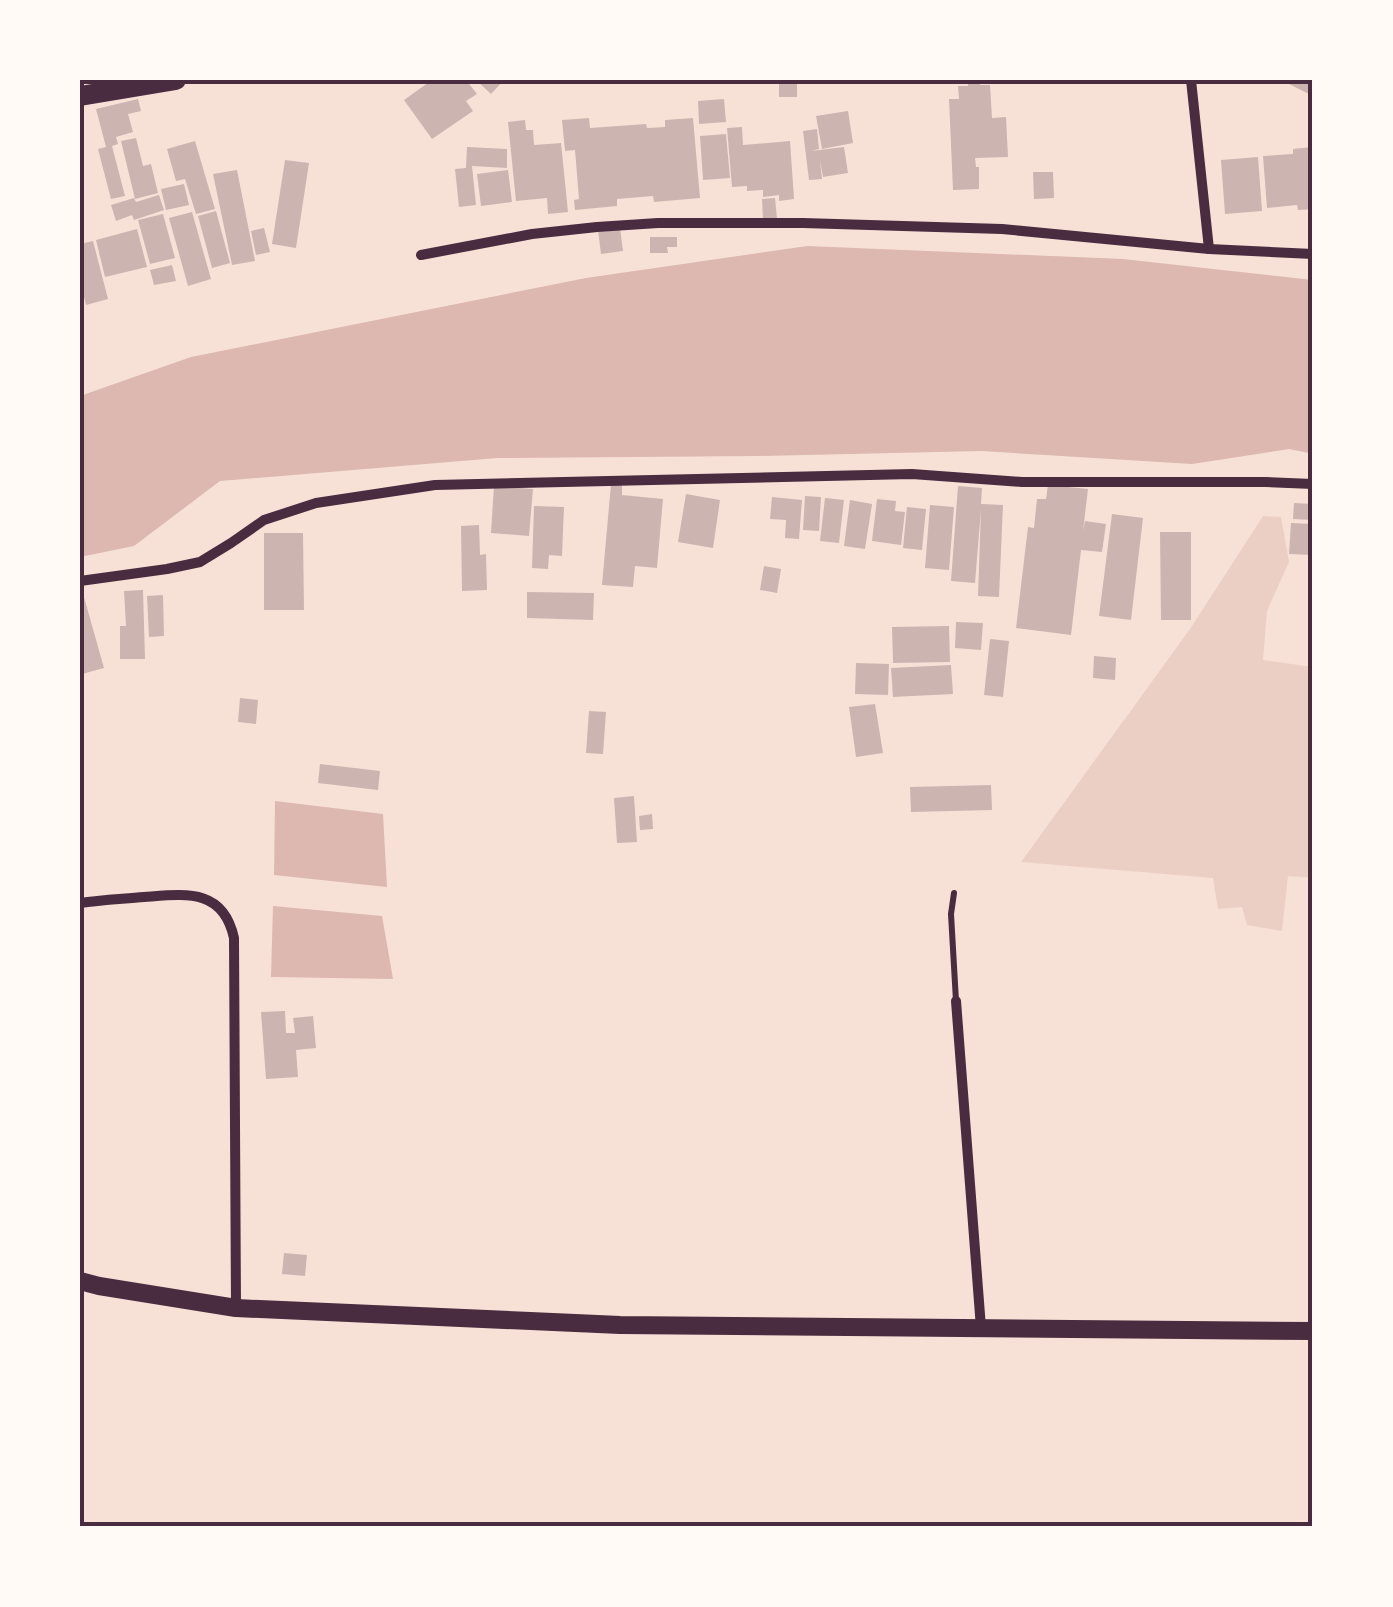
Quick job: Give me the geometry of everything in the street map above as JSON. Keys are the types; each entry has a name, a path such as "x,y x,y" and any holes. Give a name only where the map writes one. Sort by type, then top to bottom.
{"main road":[{"path":"80,96 176,80"}],"street":[{"path":"1191,80 1209,249"},
{"path":"421,255 532,234 658,223 803,222 1002,229 1209,249 1313,254"},
{"path":"80,581 200,562 264,520 316,503 435,486 912,474 1022,482 1313,484"},
{"path":"80,903 182,894 202,897 230,920 234,938 236,1308"},
{"path":"956,1001 981,1328"},
{"path":"80,1281 236,1308 620,1326 1313,1331"}],"lane":[{"path":"954,894 951,914 956,1001"}],"shaded area":[{"path":"807,246 1123,259 1313,280 1313,454 1289,449 1192,464 981,451 497,458 220,481 134,546 80,557 80,396 191,357 586,278"},
{"path":"1263,516 1281,517 1289,562 1267,611 1263,660 1313,667 1313,878 1288,876 1282,931 1247,925 1242,907 1218,909 1213,878 1021,862 1190,629"},
{"path":"275,801 383,814 387,887 274,875"},
{"path":"273,906 382,916 393,979 271,977"}],"building":[{"path":"432,80 466,80 477,94 466,101 473,111 432,139 404,100"},
{"path":"476,80 504,80 491,94"},
{"path":"762,80 797,80 797,97 779,97 779,84"},
{"path":"980,80 980,85 990,85 992,118 1006,117 1008,157 975,158 979,189 953,190 949,99 959,99 958,86"},
{"path":"1281,80 1313,80 1313,96"},
{"path":"138,99 141,111 128,114 133,132 116,137 118,144 112,146 125,196 111,199 98,149 106,147 96,109"},
{"path":"724,99 726,122 699,124 698,101"},
{"path":"848,111 853,143 822,149 816,116"},
{"path":"589,118 590,128 646,124 647,128 665,127 665,120 693,118 700,198 654,202 653,196 617,199 617,206 575,210 574,200 579,199 575,150 565,151 562,120"},
{"path":"525,120 526,130 533,130 534,145 561,143 568,212 548,214 547,198 516,201 508,122"},
{"path":"742,127 743,145 790,141 794,199 779,201 779,195 763,197 763,190 732,187 727,128"},
{"path":"817,129 819,149 811,151 844,147 848,173 823,177 820,160 822,179 809,180 803,131"},
{"path":"726,134 730,178 703,180 700,136"},
{"path":"136,138 143,166 151,164 158,193 135,199 121,141"},
{"path":"195,141 215,209 196,214 185,179 176,181 167,149"},
{"path":"467,147 507,149 507,168 472,166 476,205 459,207 455,169 466,168"},
{"path":"1313,147 1313,209 1298,210 1297,205 1267,208 1263,156 1293,154 1293,149"},
{"path":"1258,157 1262,211 1225,214 1221,160"},
{"path":"285,160 309,163 296,248 272,244"},
{"path":"237,170 255,261 232,265 213,174"},
{"path":"508,170 512,202 481,206 477,174"},
{"path":"1033,172 1053,172 1054,198 1034,199"},
{"path":"184,184 189,205 166,210 161,189"},
{"path":"159,195 164,210 134,220 132,215 116,221 111,205"},
{"path":"775,198 777,219 763,220 762,199"},
{"path":"216,211 230,263 212,268 198,216"},
{"path":"192,212 211,279 188,286 169,218"},
{"path":"163,214 175,258 150,264 138,220"},
{"path":"264,228 270,252 256,255 251,231"},
{"path":"620,228 623,251 601,254 598,230"},
{"path":"137,229 147,267 105,277 96,240"},
{"path":"650,237 677,237 677,247 667,247 668,253 650,253"},
{"path":"93,241 108,299 86,305 80,279 80,244"},
{"path":"172,265 176,281 154,285 150,270"},
{"path":"611,484 622,485 622,495 663,499 657,568 635,566 633,587 602,585"},
{"path":"1048,485 1088,489 1083,531 1085,521 1106,524 1102,552 1081,550 1071,635 1016,628 1028,527 1034,528 1037,499 1046,499"},
{"path":"494,486 533,489 529,536 491,533"},
{"path":"958,486 982,488 981,504 1003,505 999,597 978,596 981,509 975,583 951,581"},
{"path":"686,494 720,500 713,548 678,542"},
{"path":"805,496 821,497 819,531 803,530"},
{"path":"772,497 802,500 799,539 785,538 786,520 770,519"},
{"path":"825,498 844,500 839,543 820,541"},
{"path":"877,499 896,501 895,511 905,512 901,545 872,541"},
{"path":"850,500 872,504 865,549 844,546"},
{"path":"1294,503 1313,504 1313,520 1293,519"},
{"path":"930,505 954,507 949,570 925,568"},
{"path":"534,506 564,507 562,556 549,555 548,569 532,568"},
{"path":"907,507 926,509 922,550 903,548"},
{"path":"1112,514 1143,518 1131,620 1099,616"},
{"path":"1291,523 1313,524 1313,555 1289,554"},
{"path":"479,525 480,555 486,554 487,590 462,591 461,526"},
{"path":"1160,532 1191,532 1191,620 1161,620"},
{"path":"264,533 303,533 304,610 264,610"},
{"path":"764,566 781,569 777,593 760,590"},
{"path":"80,583 104,668 82,674 80,667"},
{"path":"143,590 145,659 120,659 120,626 126,626 124,591"},
{"path":"527,592 594,593 593,620 527,618"},
{"path":"163,595 164,636 149,637 147,596"},
{"path":"956,622 983,623 981,650 955,648"},
{"path":"949,626 950,662 893,663 892,627"},
{"path":"990,639 1009,641 1003,697 984,695"},
{"path":"1094,656 1116,658 1115,680 1093,678"},
{"path":"856,663 889,664 888,695 855,694"},
{"path":"951,665 953,694 893,697 891,668"},
{"path":"240,698 258,700 256,724 238,722"},
{"path":"875,704 883,753 856,757 849,707"},
{"path":"589,711 606,712 603,754 586,753"},
{"path":"320,764 380,771 378,790 318,783"},
{"path":"991,785 992,810 911,812 910,787"},
{"path":"634,796 637,842 617,843 614,798"},
{"path":"652,814 653,829 640,830 639,816"},
{"path":"285,1011 286,1033 295,1033 293,1018 313,1016 316,1048 296,1050 298,1077 266,1079 261,1012"},
{"path":"284,1253 307,1255 305,1276 282,1274"}]}
